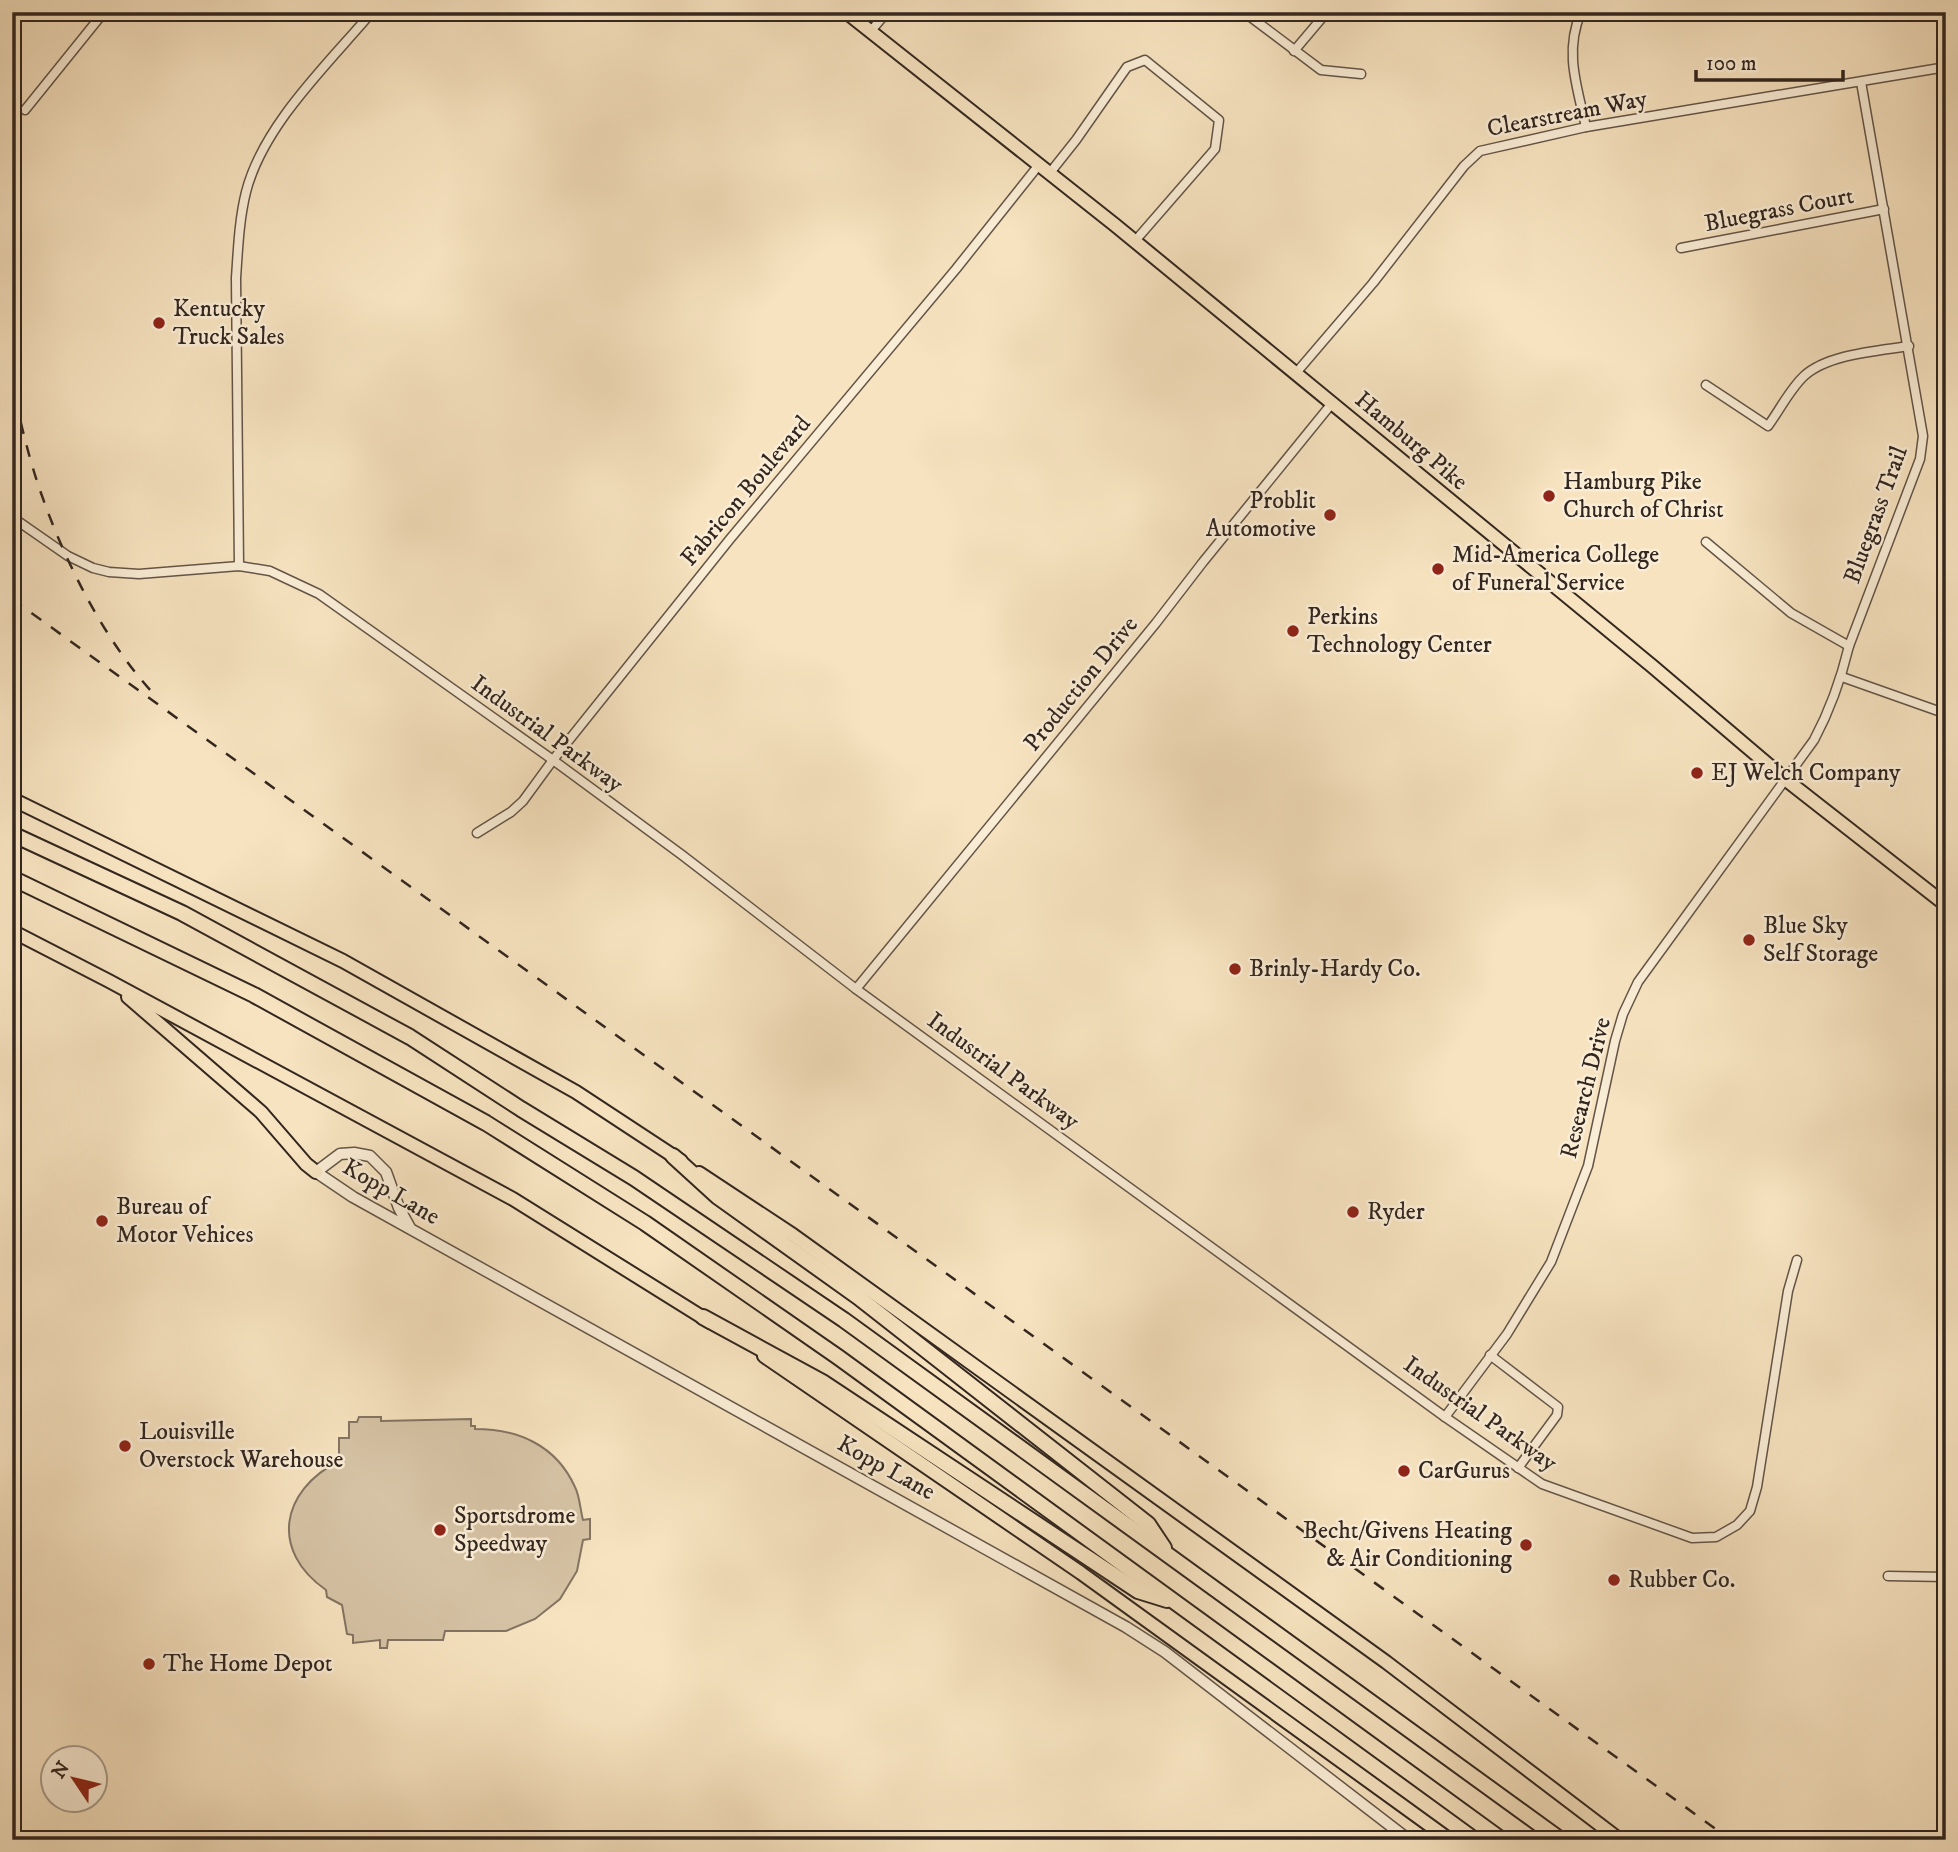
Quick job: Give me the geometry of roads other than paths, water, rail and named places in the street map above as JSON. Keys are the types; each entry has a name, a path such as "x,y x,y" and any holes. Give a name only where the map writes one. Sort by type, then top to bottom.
{"highway":[{"path":"12,834 182,913 410,1037 634,1178 778,1274 1561,1840"},
{"path":"12,878 254,995 474,1117 645,1223 838,1357 1502,1840"},
{"path":"673,1156 718,1197 858,1297 1148,1524 1169,1555"},
{"path":"703,1317 824,1382 1139,1591 1179,1604"}],"main road":[{"name":"Hamburg Pike","path":"846,12 1135,241 1652,666 1785,779 1946,905"},
{"path":"12,799 343,961 576,1092 793,1235 1364,1646 1620,1840"},
{"path":"12,931 513,1199 703,1317 1081,1573 1450,1840"},
{"path":"109,981 261,1112 306,1164 316,1171"}],"street":[{"path":"25,110 104,12"},
{"path":"239,566 236,278 246,192 265,145 280,122 372,12"},
{"path":"870,32 887,12"},
{"path":"1244,12 1321,70 1361,74"},
{"path":"1294,51 1326,12"},
{"path":"1581,12 1574,30 1571,51 1586,127"},
{"path":"1049,174 1127,67 1145,60 1219,120 1215,149 1135,241"},
{"name":"Clearstream Way","path":"1296,373 1373,283 1464,166 1480,151 1586,127 1946,66"},
{"name":"Bluegrass Trail","path":"1785,779 1814,740 1842,677 1849,646 1920,459 1923,436 1861,82"},
{"name":"Fabricon Boulevard","path":"477,833 511,812 523,801 730,539 957,269 1038,166"},
{"name":"Bluegrass Court","path":"1681,248 1884,209"},
{"path":"1706,385 1768,426 1804,376 1822,365 1853,355 1909,346"},
{"name":"Production Drive","path":"856,989 1333,402"},
{"name":"Industrial Parkway","path":"12,517 68,556 93,568 139,574 239,566 270,571 319,594 553,760 856,989 1445,1417 1542,1484 1558,1491 1692,1538 1716,1536 1737,1525 1750,1511 1757,1487 1788,1291 1797,1260"},
{"path":"1706,542 1791,613 1849,646"},
{"path":"1842,677 1946,712"},
{"name":"Research Drive","path":"1445,1417 1490,1355 1551,1262 1588,1166 1615,1041 1623,1014 1638,982 1785,779"},
{"path":"316,1171 340,1154 370,1156 386,1172 398,1208 410,1228"},
{"name":"Kopp Lane","path":"316,1171 353,1197 1126,1627 1165,1652 1409,1840"},
{"path":"1490,1355 1558,1407 1557,1415 1518,1468"},
{"path":"1888,1576 1946,1577"}],"railway":[{"path":"12,375 34,471 45,505 74,573 110,638 152,692"},
{"path":"12,599 1731,1840"}],"place":[{"name":"Kentucky Truck Sales","path":"159,323"},
{"name":"Hamburg Pike Church of Christ","path":"1549,496"},
{"name":"Problit Automotive","path":"1330,515"},
{"name":"Mid-America College of Funeral Service","path":"1438,569"},
{"name":"Perkins Technology Center","path":"1293,631"},
{"name":"EJ Welch Company","path":"1697,773"},
{"name":"Blue Sky Self Storage","path":"1749,940"},
{"name":"Brinly-Hardy Co.","path":"1235,969"},
{"name":"Ryder","path":"1353,1212"},
{"name":"Bureau of Motor Vehices","path":"102,1221"},
{"name":"Louisville Overstock Warehouse","path":"125,1446"},
{"name":"CarGurus","path":"1404,1471"},
{"name":"Sportsdrome Speedway","path":"440,1530"},
{"name":"Becht/Givens Heating & Air Conditioning","path":"1526,1545"},
{"name":"Rubber Co.","path":"1614,1580"},
{"name":"The Home Depot","path":"149,1664"}]}
